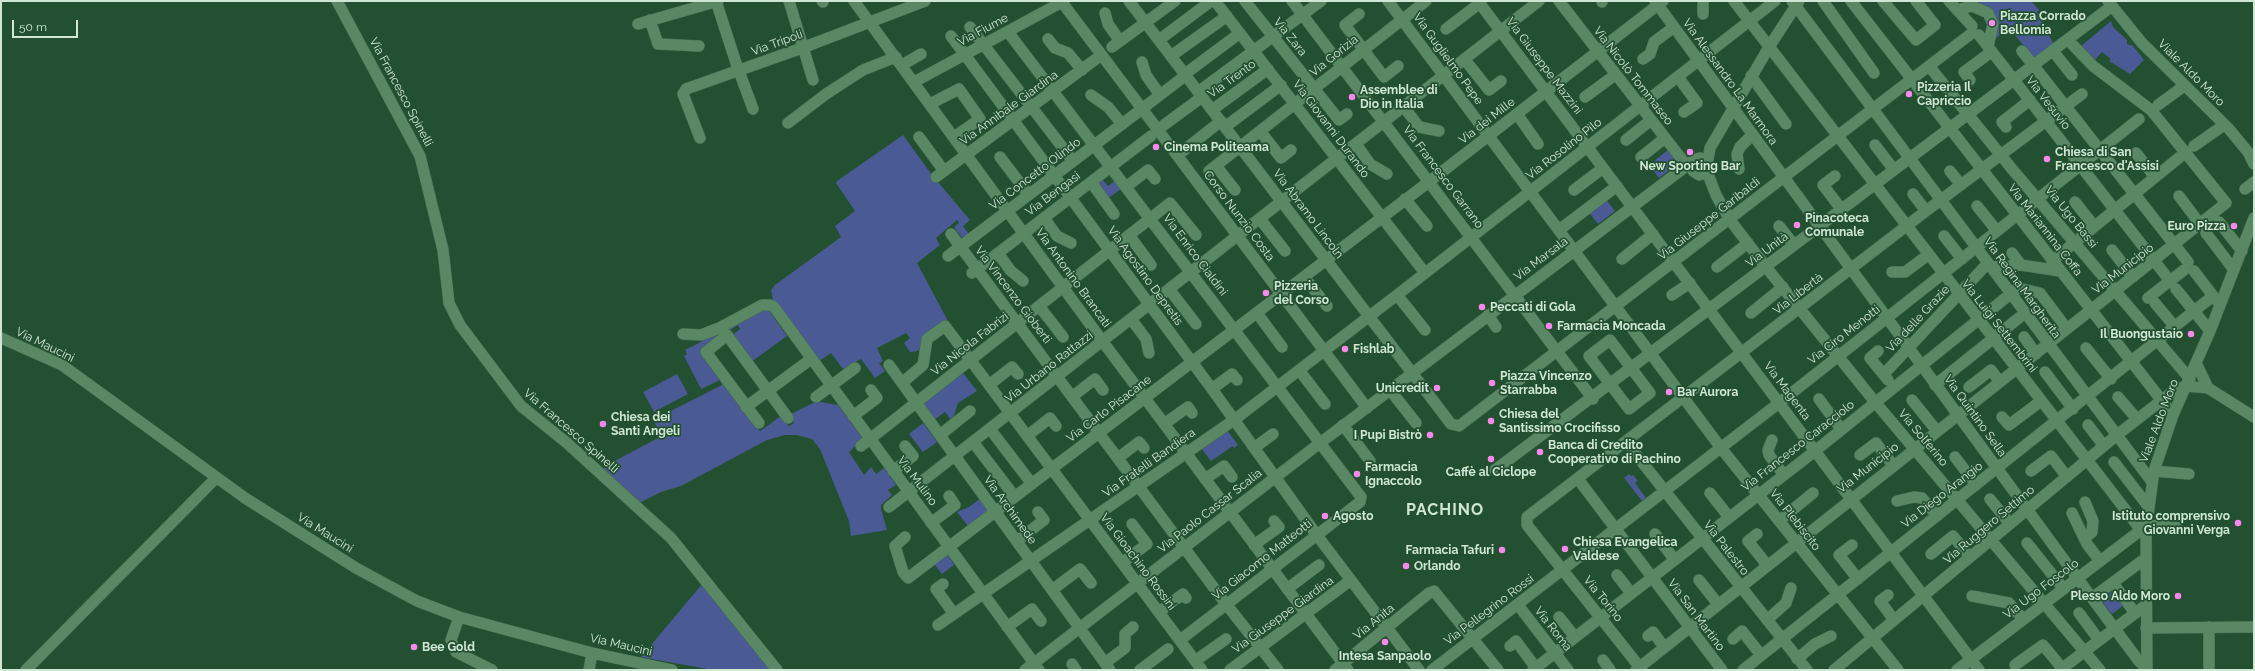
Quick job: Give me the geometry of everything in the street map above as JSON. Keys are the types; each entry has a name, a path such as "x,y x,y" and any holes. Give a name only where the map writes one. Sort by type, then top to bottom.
{"street":[{"name":"Via Francesco Spinelli","path":"336,1 420,156 443,250 449,303 460,325 521,406 567,443 671,538 776,670"},
{"path":"638,24 716,1 753,109"},
{"path":"789,1 802,48 813,80"},
{"name":"Via Antonino Brancati","path":"854,1 967,154 1062,287 1306,614 1342,668"},
{"name":"Via Tripoli","path":"700,138 683,94 686,89 802,48 925,1"},
{"name":"Via Fiume","path":"914,82 1008,32 1062,1"},
{"name":"Corso Nunzio Costa","path":"1062,1 1367,408"},
{"path":"1105,13 1116,44 1175,1"},
{"path":"1159,40 1211,1"},
{"name":"Via Giovanni Durando","path":"1215,1 1425,273"},
{"name":"Via Zara","path":"1245,1 1339,120 1347,114"},
{"name":"Via Francesco Garrano","path":"1292,1 1558,351"},
{"path":"1164,125 1254,51 1321,1"},
{"name":"Via Guglielmo Pepe","path":"1388,1 1616,306"},
{"name":"Via Gorizia","path":"1240,146 1426,1"},
{"name":"Via Urbano Rattazzi","path":"889,507 1103,342 1539,1"},
{"name":"Via Nicolò Tommaseo","path":"1559,1 1665,138 1692,162"},
{"path":"1703,1 1703,14"},
{"name":"Via Luigi Settembrini","path":"1734,1 1836,137 2016,369 2087,460 2145,528"},
{"name":"Via Rosolino Pilo","path":"1369,316 1775,1"},
{"path":"1823,1 1874,73"},
{"name":"Via Mariannina Coffa","path":"1851,1 1949,129 2018,214 2060,271 2173,415"},
{"path":"1884,1 1916,40 1935,25 1916,1"},
{"name":"Via Vesuvio","path":"1949,1 1990,49 2210,331"},
{"name":"Via Abramo Lincoln","path":"1133,2 1146,23 1185,75 1412,373 1456,425"},
{"path":"1446,29 1479,2"},
{"name":"Via Giuseppe Mazzini","path":"1479,2 1675,262"},
{"name":"Via dei Mille","path":"1326,260 1547,91 1659,2"},
{"name":"Via Alessandro La Marmora","path":"1659,2 1698,61 1784,178"},
{"path":"1696,174 1702,174 1707,167 1710,148 1751,76 1796,3"},
{"name":"Via Regina Margherita","path":"1796,3 2024,313 2117,435 2153,476"},
{"name":"Via Unità","path":"1495,470 1593,399 1794,245 2034,66 2068,40 2110,4"},
{"name":"Viale Aldo Moro","path":"2110,4 2142,43 2224,124 2241,143 2254,164"},
{"path":"1957,10 1972,6 1988,13 1994,24 1990,49 1964,72 1970,80"},
{"path":"1359,14 1345,25 1363,50 1384,77 1398,66"},
{"path":"1172,56 1227,16"},
{"path":"650,20 658,44 699,46"},
{"path":"1643,59 1650,54 1654,42 1674,26"},
{"path":"970,27 1073,161"},
{"name":"Via Giuseppe Garibaldi","path":"1456,425 1558,351 1974,31"},
{"name":"Via Enrico Cialdini","path":"1008,32 1320,442 1360,498"},
{"name":"Via Concetto Olindo","path":"948,256 1240,33"},
{"name":"Via Agostino Depretis","path":"951,36 1150,304 1316,534 1419,670"},
{"path":"1048,39 1055,48 1068,53 1082,70"},
{"path":"2068,40 2093,66 2151,110 2190,149"},
{"path":"2022,51 2135,194 2174,245 2189,268 2216,300"},
{"path":"2053,51 2072,75"},
{"path":"788,123 826,94 863,70 921,54"},
{"name":"Via Annibale Giardina","path":"919,137 940,174 1015,121 1096,59"},
{"path":"1465,60 1489,90 1501,81"},
{"path":"1142,62 1146,75 1160,95"},
{"name":"Via Trento","path":"1212,110 1268,69"},
{"name":"Via Ugo Bassi","path":"1933,71 2074,243 2157,341 2188,383"},
{"path":"1585,97 1615,75"},
{"path":"1751,76 1786,124"},
{"path":"1678,77 1697,102 1684,112"},
{"path":"1183,150 1280,85"},
{"path":"2158,105 2184,86"},
{"path":"930,104 959,89 980,119 954,137"},
{"name":"Via Libertà","path":"1528,521 1578,479 1684,397 1801,309 1926,211 2082,94"},
{"path":"1091,95 1108,107 1122,124"},
{"path":"2006,127 2002,122 2030,100"},
{"path":"1404,107 1419,127 1439,131"},
{"path":"1517,114 1538,144"},
{"name":"Via Ciro Menotti","path":"1563,570 1779,403 2140,119"},
{"path":"1626,140 1651,120"},
{"path":"2052,260 2190,149 2224,124"},
{"path":"1260,131 1281,158 1291,150"},
{"path":"1739,169 1737,154 1740,147 1752,135"},
{"name":"Via Bengasi","path":"974,271 1151,136"},
{"path":"1641,157 1665,138"},
{"path":"1356,144 1370,164 1387,174"},
{"path":"1235,190 1212,168 1240,146"},
{"path":"1875,146 1894,170"},
{"name":"Via Marsala","path":"1412,373 1710,148"},
{"name":"Via Municipio","path":"1639,669 1689,626 2115,291 2174,245 2203,229 2226,203 2190,149"},
{"path":"2136,153 2155,177"},
{"path":"1000,157 1029,195"},
{"path":"1703,159 1716,195 1696,174 1692,168 1692,162 1703,159"},
{"path":"1574,190 1603,168"},
{"path":"1126,187 1148,170 1155,179"},
{"path":"1950,171 1961,185"},
{"path":"1835,176 1823,185 1842,210"},
{"name":"Via Quintino Sella","path":"1784,178 2077,578 2146,669"},
{"path":"1091,182 1114,214"},
{"path":"2245,189 2254,182"},
{"path":"1559,230 1617,186"},
{"path":"1913,194 1926,211"},
{"name":"Via Solferino","path":"1716,195 1730,220 1766,267 1875,402 2100,670"},
{"path":"2179,196 2234,270"},
{"path":"1405,200 1427,226"},
{"path":"2075,202 2094,226"},
{"name":"Via Nicola Fabrizi","path":"865,443 1170,203 1196,235"},
{"path":"1977,206 1997,231"},
{"path":"1044,218 1057,236 1071,244"},
{"path":"1260,218 1284,251"},
{"name":"Viale Aldo Moro","path":"2146,669 2145,528 2153,476 2173,415 2210,331 2216,300 2234,270 2254,218"},
{"path":"2219,222 2242,251"},
{"path":"1779,226 1794,245"},
{"name":"Via Vincenzo Gioberti","path":"951,234 960,246 974,271 1018,323 1184,548 1278,670"},
{"path":"1622,259 1653,234"},
{"path":"1129,235 1151,265"},
{"path":"1944,236 1962,259"},
{"path":"1717,267 1748,243"},
{"path":"2112,250 2133,277"},
{"path":"998,253 1010,270 1023,281"},
{"path":"2012,253 2021,265"},
{"path":"1892,272 1905,272 1928,255"},
{"name":"Via Carlo Pisacane","path":"905,537 895,546 903,572 908,578 1326,260"},
{"name":"Via Magenta","path":"1675,262 1979,670"},
{"path":"1990,265 2021,265 2060,271"},
{"name":"Via delle Grazie","path":"1884,374 1959,295 1990,265"},
{"path":"2175,327 2152,301 2173,285 2189,268"},
{"path":"1304,277 1327,306"},
{"path":"1672,296 1690,283"},
{"path":"1751,313 1783,287"},
{"path":"2010,294 2018,288 2040,292 2067,329"},
{"path":"1169,290 1196,324"},
{"name":"Via Francesco Caracciolo","path":"1535,669 1674,559 1815,451 1920,364 2010,294"},
{"path":"1397,295 1425,330"},
{"name":"Via Diego Arangio","path":"1742,670 2088,397 2194,311 2216,300"},
{"name":"Via Mulino","path":"683,334 701,335 719,328 762,305 770,304 774,307 853,416 865,443 893,471 909,492 984,594 1033,668"},
{"path":"1039,306 1063,338"},
{"name":"Via Plebiscito","path":"1616,306 1721,448 1898,670"},
{"path":"1256,313 1282,347"},
{"path":"1935,385 2024,313"},
{"path":"1488,315 1496,327"},
{"name":"Via Fratelli Bandiera","path":"938,624 984,594 1030,560 1234,420 1369,316"},
{"path":"1132,319 1146,339 1149,353"},
{"name":"Via Gioachino Rossini","path":"902,383 923,365 927,339 945,326 1199,666"},
{"path":"759,423 706,352 727,335 788,418"},
{"path":"2024,337 2036,354"},
{"name":"Via Maucini","path":"4,340 62,365 216,478 356,568 418,601 459,617 592,653 672,670"},
{"path":"1610,340 1650,393 1629,409 1610,385 1589,356 1610,340"},
{"path":"2086,348 2111,378"},
{"path":"1558,351 1593,399"},
{"path":"1878,352 1870,358 1894,386"},
{"path":"746,407 811,359"},
{"path":"2196,363 2208,388"},
{"name":"Via Archimede","path":"889,365 1108,666"},
{"path":"989,385 1012,367 1018,374"},
{"path":"816,397 855,368"},
{"path":"1299,370 1325,404"},
{"path":"1969,387 1991,370 2000,382"},
{"path":"2045,372 2072,409"},
{"name":"Via Paolo Cassar Scalia","path":"1033,668 1080,628 1137,583 1412,373"},
{"path":"1212,389 1232,374 1237,380"},
{"path":"1073,396 1095,379 1103,390"},
{"path":"2188,383 2208,388 2254,417"},
{"name":"Via Ruggero Settimo","path":"1834,670 2117,435 2161,400 2188,383"},
{"path":"853,416 877,398 871,390"},
{"path":"1390,390 1416,423"},
{"path":"2118,397 2137,419"},
{"path":"1818,399 1842,429"},
{"path":"1912,400 1937,431"},
{"path":"2002,417 2009,425 2041,401"},
{"path":"1164,424 1188,407 1192,413"},
{"path":"940,435 970,411"},
{"path":"1027,436 1050,418 1056,426"},
{"path":"1343,425 1370,461"},
{"path":"2088,425 2104,446"},
{"path":"990,429 1032,484"},
{"path":"1254,448 1273,434"},
{"path":"1772,440 1769,455 1784,475"},
{"path":"973,442 1015,497"},
{"path":"1118,458 1139,442 1144,448"},
{"name":"Via Palestro","path":"1626,442 1807,670"},
{"path":"1860,455 1876,443 1894,465"},
{"path":"893,471 913,456 905,446"},
{"path":"2031,471 2051,456 2067,477"},
{"path":"1956,457 1976,485"},
{"path":"2114,462 2148,506"},
{"path":"1205,479 1224,466 1232,477"},
{"path":"2153,476 2189,474"},
{"path":"26,670 216,478"},
{"name":"Via San Martino","path":"1578,479 1722,670"},
{"path":"1710,493 1729,517"},
{"path":"1779,521 1813,493"},
{"path":"931,523 955,505 949,496"},
{"path":"1897,501 1914,497 1922,498 1937,516"},
{"name":"Via Giacomo Matteotti","path":"1180,640 1360,498"},
{"path":"1990,499 2010,524"},
{"path":"2085,502 2093,521 2092,532 2085,538"},
{"path":"1017,541 1044,520 1038,512"},
{"path":"2072,513 2085,538 2100,561"},
{"path":"1254,545 1279,527 1274,521"},
{"name":"Via Torino","path":"1528,521 1563,570 1639,669"},
{"path":"1122,563 1147,544 1132,524"},
{"path":"2145,528 2177,527"},
{"name":"Via Ugo Foscolo","path":"1957,670 2063,588 2145,528"},
{"path":"1655,534 1674,559"},
{"path":"1757,534 1748,541 1767,565"},
{"path":"1931,554 1953,536 1970,557"},
{"path":"2027,543 2063,588"},
{"path":"1852,545 1839,556 1858,579"},
{"path":"2092,598 2146,558"},
{"path":"1287,589 1319,565"},
{"path":"1052,590 1080,569 1091,583"},
{"name":"Via Pellegrino Rossi","path":"1432,670 1563,570"},
{"path":"1617,575 1631,593"},
{"name":"Via Giuseppe Giardina","path":"1230,670 1351,580"},
{"path":"1699,580 1718,604"},
{"path":"2113,583 2135,613"},
{"path":"943,584 936,589 954,614"},
{"path":"1766,620 1786,603 1791,588"},
{"name":"Via Anita","path":"1342,668 1387,629 1434,593 1473,639"},
{"path":"1159,612 1182,594 1186,598"},
{"path":"1888,595 1880,601 1894,620"},
{"path":"1972,596 2009,603 2023,619"},
{"path":"2015,665 2043,645 2061,669 2146,604"},
{"name":"Via Roma","path":"1518,605 1568,670"},
{"path":"1007,627 1032,609 1041,621"},
{"path":"2079,613 2099,640"},
{"path":"459,617 451,640 456,652 492,670"},
{"path":"1559,617 1575,637"},
{"path":"1108,666 1125,648 1125,634 1133,627"},
{"path":"2209,627 2209,670"},
{"path":"2146,628 2254,627"},
{"path":"1733,639 1742,631 1761,655"},
{"path":"1648,636 1653,632 1664,647"},
{"path":"1797,658 1815,644 1831,636"},
{"path":"1199,666 1226,639"},
{"path":"1473,639 1498,670"},
{"path":"1510,646 1516,641 1535,669"},
{"path":"1140,670 1168,649"},
{"path":"589,670 592,653"},
{"path":"1603,660 1610,670"}],"shaded area":[{"path":"1977,1 2031,1 2039,10 2037,12 2053,43 2035,59 2009,28 1992,41 1986,7"},
{"path":"2111,21 2113,27 2127,40 2127,44 2133,46 2144,60 2130,74 2109,61 2111,59 2102,52 2094,61 2081,46"},
{"path":"903,135 937,182 970,220 963,226 969,234 962,238 954,227 959,223 957,220 936,238 940,245 917,263 948,321 931,330 918,351 910,352 904,343 910,338 906,333 877,348 883,361 879,363 885,371 875,378 861,359 843,369 831,353 818,362 773,300 771,290 775,285 841,237 835,226 855,211 836,183 837,181"},
{"path":"1668,150 1677,164 1659,178 1649,165"},
{"path":"1102,179 1108,186 1115,181 1121,189 1107,199 1095,184"},
{"path":"1605,198 1615,211 1598,224 1588,211"},
{"path":"767,308 787,336 751,362 731,336 740,329 738,325 704,346 702,349 705,355 760,431 781,416 789,426 794,423 789,415 813,403 821,402 838,405 863,439 849,452 864,475 871,467 876,474 884,468 896,485 888,490 892,495 881,505 887,530 851,536 849,521 820,449 812,439 797,435 785,435 767,440 681,486 661,492 637,504 603,470 605,466 662,436 653,420 722,385 720,380 701,389 684,356 687,354 685,350"},
{"path":"963,373 977,391 958,403 952,421 945,412 934,420 922,403"},
{"path":"677,374 688,394 654,412 643,392"},
{"path":"923,423 937,442 923,452 909,434"},
{"path":"1227,430 1238,445 1234,448 1233,446 1211,461 1202,449"},
{"path":"1629,474 1631,476 1633,475 1638,481 1635,483 1646,498 1642,501 1624,478"},
{"path":"981,498 990,511 968,526 957,512 969,507"},
{"path":"947,554 954,565 942,574 934,564"},
{"path":"703,583 772,670 713,670 641,657"},
{"path":"2113,591 2124,605 2112,614 2101,600"}],"place":[{"name":"Piazza Corrado Bellomia","path":"1992,23"},
{"name":"Pizzeria Il Capriccio","path":"1909,94"},
{"name":"Assemblee di Dio in Italia","path":"1352,97"},
{"name":"Cinema Politeama","path":"1156,147"},
{"name":"New Sporting Bar","path":"1690,152"},
{"name":"Chiesa di San Francesco d'Assisi","path":"2047,159"},
{"name":"Pinacoteca Comunale","path":"1797,225"},
{"name":"Euro Pizza","path":"2234,226"},
{"name":"Pizzeria del Corso","path":"1266,293"},
{"name":"Peccati di Gola","path":"1482,307"},
{"name":"Farmacia Moncada","path":"1549,326"},
{"name":"Il Buongustaio","path":"2191,334"},
{"name":"Fishlab","path":"1345,349"},
{"name":"Piazza Vincenzo Starrabba","path":"1492,383"},
{"name":"Unicredit","path":"1437,388"},
{"name":"Bar Aurora","path":"1669,392"},
{"name":"Chiesa del Santissimo Crocifisso","path":"1491,421"},
{"name":"Chiesa dei Santi Angeli","path":"603,424"},
{"name":"I Pupi Bistrò","path":"1430,435"},
{"name":"Banca di Credito Cooperativo di Pachino","path":"1540,452"},
{"name":"Caffè al Ciclope","path":"1491,459"},
{"name":"Farmacia Ignaccolo","path":"1357,474"},
{"name":"Agosto","path":"1325,516"},
{"name":"Istituto comprensivo Giovanni Verga","path":"2238,523"},
{"name":"Chiesa Evangelica Valdese","path":"1565,549"},
{"name":"Farmacia Tafuri","path":"1502,550"},
{"name":"Orlando","path":"1406,566"},
{"name":"Plesso Aldo Moro","path":"2178,596"},
{"name":"Intesa Sanpaolo","path":"1385,642"},
{"name":"Bee Gold","path":"414,647"}],"district":[{"name":"PACHINO","path":"1445,510"}]}
